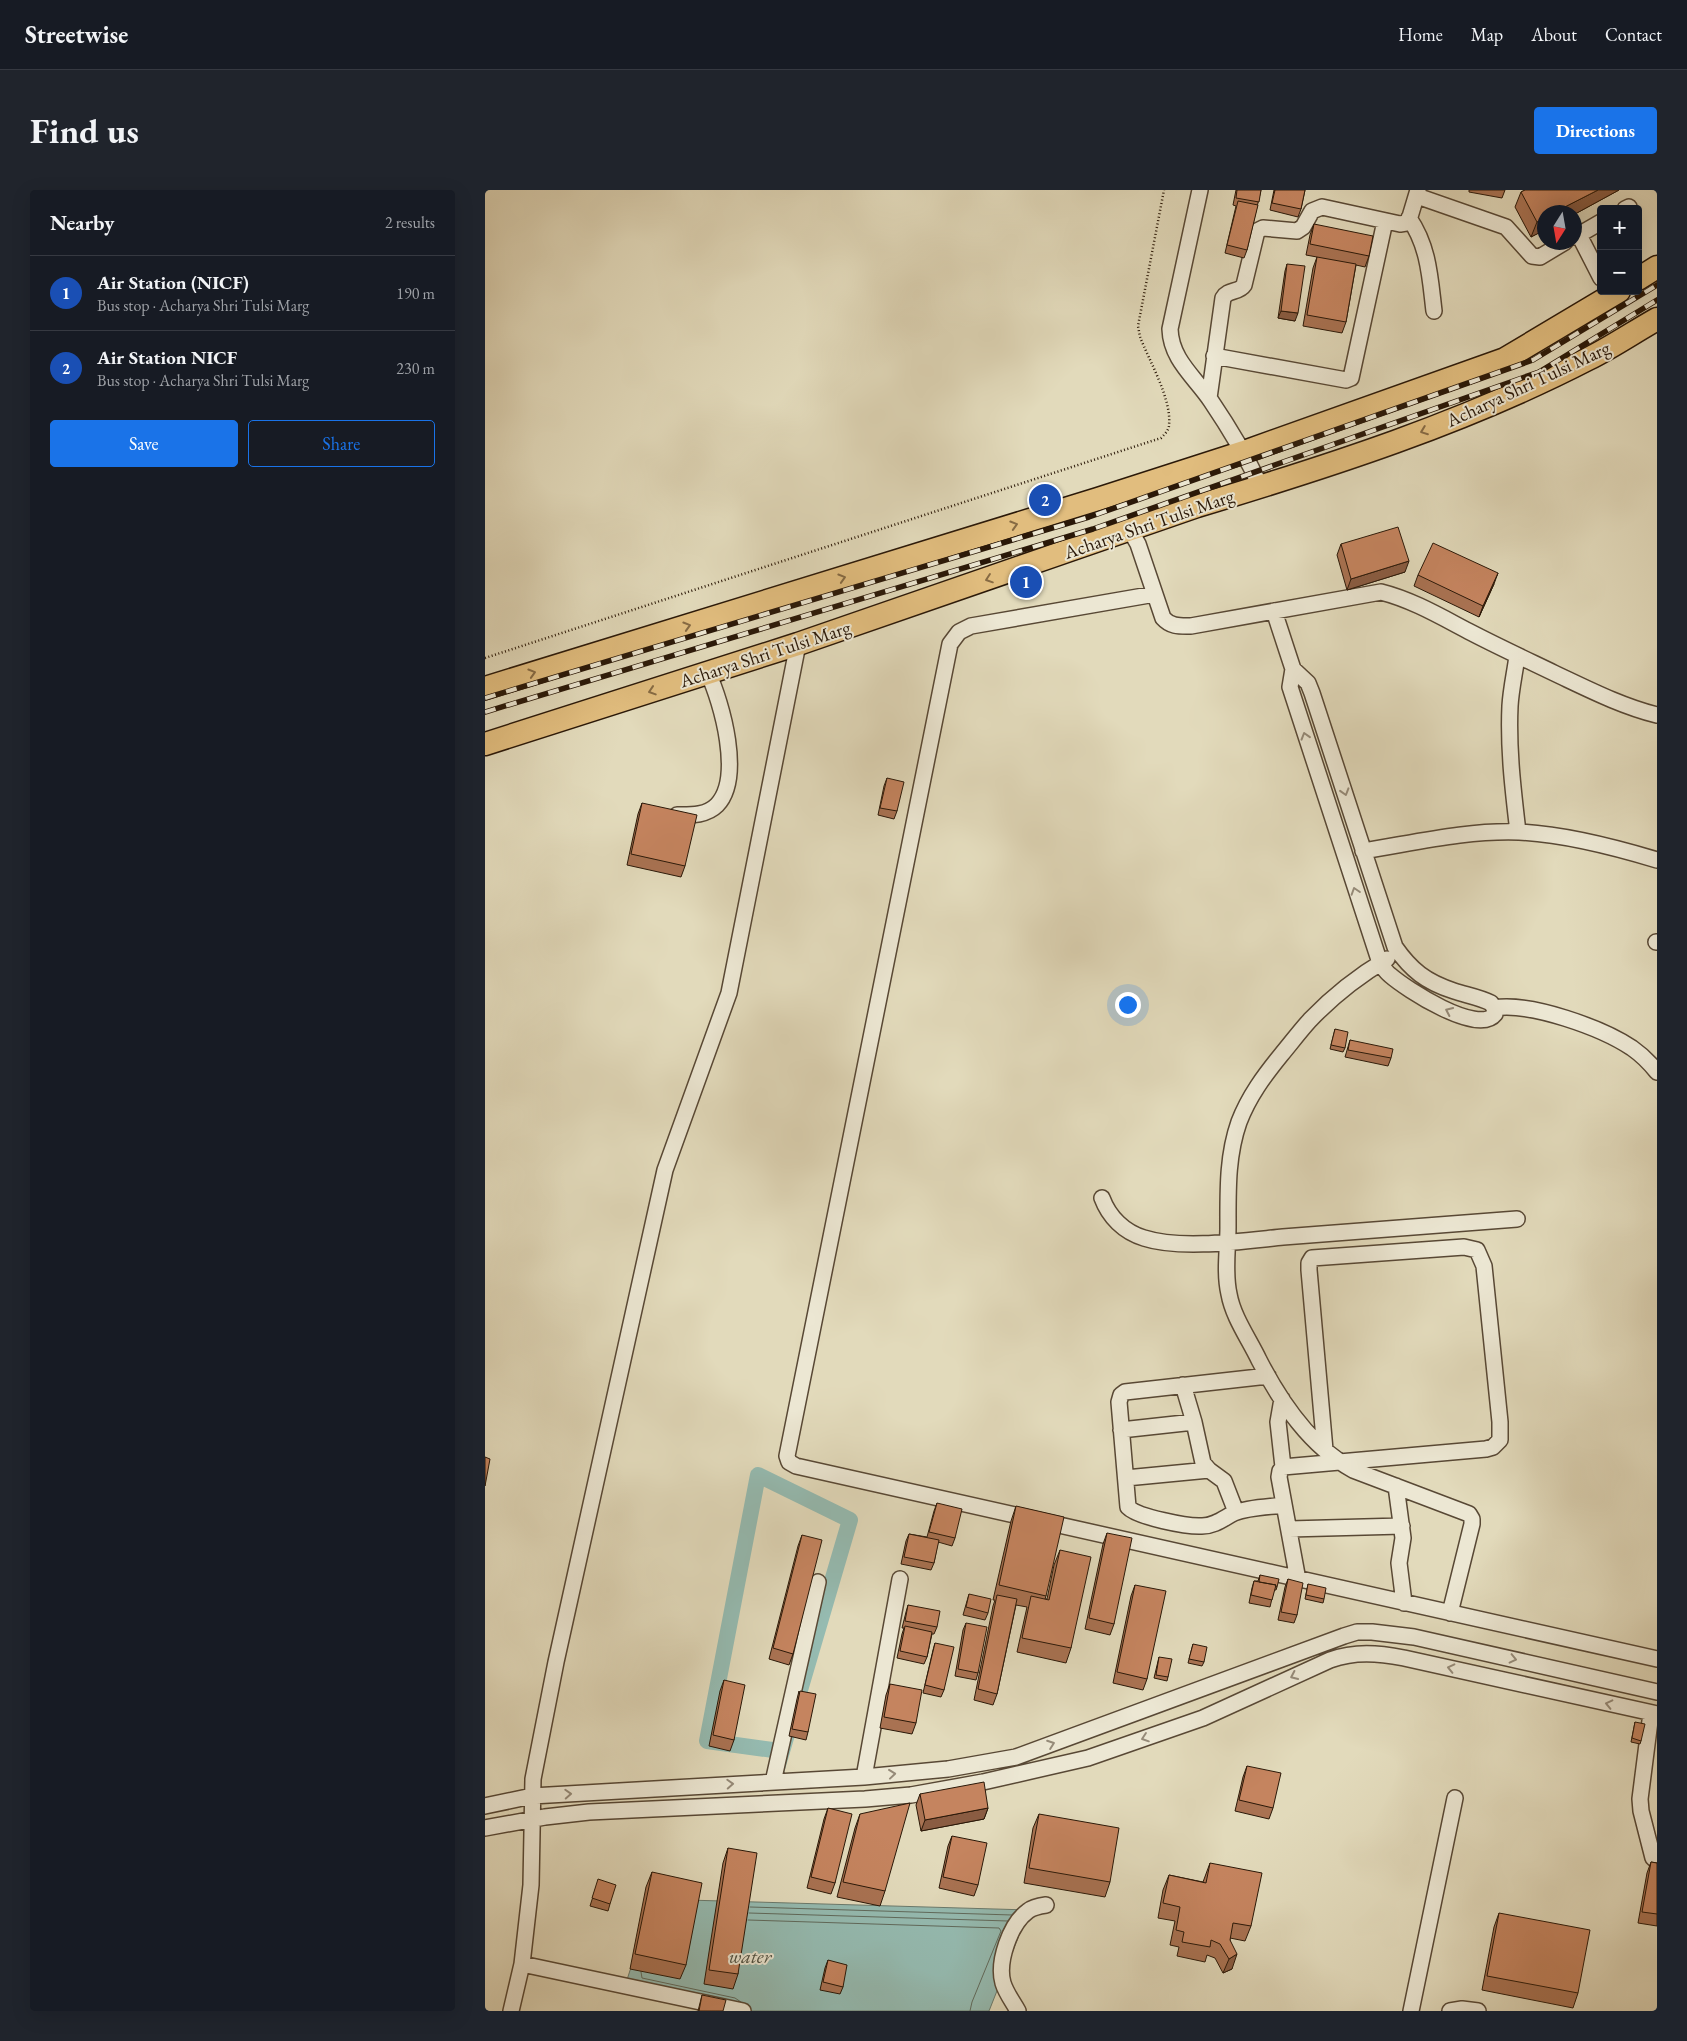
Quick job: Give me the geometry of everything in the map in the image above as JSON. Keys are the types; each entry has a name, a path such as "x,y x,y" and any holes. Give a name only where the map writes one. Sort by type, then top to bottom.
{"highway":[{"path":"1642,276 1657,267"},
{"name":"Acharya Shri Tulsi Marg","path":"485,688 1089,502 1244,452 1505,359 1600,295"},
{"name":"Acharya Shri Tulsi Marg","path":"485,744 798,644 1197,506 1261,487 1415,435 1485,407 1589,359 1657,319"}],"street":[{"path":"1201,190 1170,329 1171,342 1181,362 1209,398 1244,452 1261,487"},
{"path":"1209,398 1223,298 1227,293 1241,290 1245,285 1257,231 1263,228 1297,231 1303,226 1311,211 1322,207 1400,224 1406,223 1417,193 1506,227 1532,256 1540,256 1551,250"},
{"path":"1409,218 1421,236 1427,255 1434,311"},
{"path":"1214,356 1346,380 1351,378 1385,221"},
{"path":"1582,233 1597,224"},
{"path":"1582,244 1597,269"},
{"path":"1130,530 1138,544 1163,618 1167,623 1177,626 1191,626 1381,592 1425,609 1517,656 1625,705 1657,715"},
{"path":"1155,594 971,626 959,632 950,644 787,1459 795,1466 1657,1659"},
{"path":"1274,611 1293,669 1290,687 1380,964 1389,975 1412,991 1459,1016 1488,1020 1495,1014 1491,1003 1452,990 1415,972 1398,952 1389,933 1310,688 1300,673 1293,669"},
{"path":"511,2011 522,1964 531,1886 532,1796 535,1764 660,1189 669,1156 729,993 798,644"},
{"path":"1517,656 1510,703 1509,730 1511,780 1518,832"},
{"path":"660,814 695,815 709,811 723,797 729,774 729,747 714,686 708,673"},
{"path":"1363,851 1472,834 1518,832 1557,836 1657,860"},
{"path":"1398,952 1337,995 1311,1019 1263,1078 1248,1101 1239,1123 1230,1159 1227,1185 1226,1265 1229,1295 1233,1307 1268,1376 1302,1428 1337,1461 1353,1470 1469,1514 1472,1519 1451,1613"},
{"path":"1494,1008 1516,1007 1563,1018 1631,1047 1654,1065"},
{"path":"1101,1198 1105,1208 1119,1224 1143,1238 1167,1243 1227,1243 1517,1219"},
{"path":"1283,1467 1486,1449 1493,1447 1500,1440 1500,1422 1484,1266 1477,1250 1464,1247 1312,1258 1309,1263 1309,1270 1325,1450"},
{"path":"1268,1376 1125,1392 1121,1395 1119,1402 1129,1507 1137,1514 1203,1526 1215,1523 1236,1512 1284,1505"},
{"path":"1183,1385 1203,1463 1224,1481 1236,1512"},
{"path":"1282,1399 1278,1422 1283,1467 1279,1477 1298,1580"},
{"path":"1121,1430 1194,1422"},
{"path":"1126,1478 1209,1470"},
{"path":"1396,1486 1403,1543 1399,1563 1405,1603"},
{"path":"1289,1529 1402,1526"},
{"path":"864,1777 900,1579"},
{"path":"773,1782 818,1582"},
{"path":"485,1806 532,1796 864,1777 948,1769 1016,1757 1357,1632 1414,1637 1657,1692"},
{"path":"485,1828 532,1819 589,1812 755,1805 911,1795 983,1782 1088,1758 1203,1718 1329,1660 1347,1654 1378,1653 1654,1714 1639,1799 1653,1858"},
{"path":"755,1783 755,1805"},
{"path":"1411,2011 1455,1798"},
{"path":"1018,2011 1003,1982 1002,1960 1005,1948 1024,1914 1036,1907 1046,1905"},
{"path":"522,1964 743,2011"},
{"path":"1450,2011 1462,2009 1478,2011"}],"path":[{"path":"485,658 1161,438 1169,426 1168,412 1160,386 1140,337 1138,326 1164,190"}],"water":[{"name":"water","path":"653,1899 1029,1910 989,2011 743,2011 625,1986"}],"building":[{"path":"1237,190 1261,190 1259,202 1236,198"},
{"path":"1275,190 1305,190 1301,209 1272,203"},
{"path":"1525,190 1598,190 1569,205 1537,205 1537,222 1521,192"},
{"path":"1238,201 1258,205 1247,250 1227,245"},
{"path":"1314,224 1373,236 1369,256 1310,244"},
{"path":"1317,257 1356,264 1346,322 1307,315"},
{"path":"1287,264 1305,266 1298,313 1281,311"},
{"path":"1398,527 1409,561 1351,579 1341,544"},
{"path":"1433,543 1498,573 1483,606 1418,575"},
{"path":"887,778 904,782 897,811 880,808"},
{"path":"642,803 697,815 685,866 631,854"},
{"path":"1335,1029 1348,1032 1345,1048 1331,1045"},
{"path":"1350,1040 1393,1049 1391,1058 1348,1050"},
{"path":"485,1457 490,1459 485,1486"},
{"path":"937,1503 962,1509 955,1538 929,1532"},
{"path":"1016,1506 1064,1517 1046,1596 999,1585"},
{"path":"1107,1533 1132,1538 1114,1624 1089,1618"},
{"path":"909,1534 939,1540 934,1563 904,1557"},
{"path":"802,1535 822,1540 793,1654 773,1648"},
{"path":"1060,1550 1091,1557 1071,1648 1022,1638 1031,1596 1049,1600"},
{"path":"1260,1575 1279,1579 1277,1587 1276,1585 1259,1582"},
{"path":"1288,1579 1303,1583 1297,1615 1281,1612"},
{"path":"1254,1581 1276,1585 1272,1600 1251,1595"},
{"path":"1308,1584 1326,1588 1324,1599 1306,1595"},
{"path":"1135,1585 1166,1591 1147,1679 1117,1672"},
{"path":"969,1594 991,1599 988,1613 966,1607"},
{"path":"997,1595 1017,1599 997,1694 978,1689"},
{"path":"908,1605 940,1611 937,1627 905,1621"},
{"path":"966,1623 987,1627 978,1673 958,1669"},
{"path":"905,1626 932,1632 927,1657 900,1651"},
{"path":"935,1643 954,1647 944,1690 925,1685"},
{"path":"1193,1644 1207,1647 1204,1662 1189,1659"},
{"path":"1159,1657 1172,1659 1168,1677 1156,1675"},
{"path":"724,1680 745,1685 734,1740 713,1735"},
{"path":"890,1684 922,1690 916,1723 884,1717"},
{"path":"800,1691 816,1694 808,1732 792,1729"},
{"path":"1635,1722 1645,1724 1641,1741 1632,1738"},
{"path":"1247,1766 1281,1773 1273,1808 1239,1800"},
{"path":"984,1782 988,1808 925,1820 920,1794"},
{"path":"910,1803 885,1891 843,1882 860,1814"},
{"path":"828,1808 852,1814 835,1883 811,1877"},
{"path":"1039,1814 1119,1828 1110,1882 1029,1868"},
{"path":"952,1836 987,1843 978,1885 943,1877"},
{"path":"728,1848 757,1853 738,1974 709,1970"},
{"path":"1651,1862 1657,1863 1657,1914 1642,1912"},
{"path":"1210,1863 1262,1873 1251,1926 1233,1923 1230,1940 1237,1954 1229,1959 1220,1944 1211,1940 1210,1947 1182,1942 1184,1932 1176,1930 1180,1907 1163,1903 1169,1875 1206,1883"},
{"path":"652,1872 702,1883 686,1965 635,1954"},
{"path":"598,1879 616,1885 610,1904 592,1898"},
{"path":"1499,1913 1590,1930 1578,1993 1487,1976"},
{"path":"828,1960 847,1965 843,1987 823,1982"},
{"path":"702,1995 726,2000 723,2011 699,2011"}],"waterway":[{"path":"758,1475 850,1520 773,1782 780,1751 707,1741 758,1475"}],"railway":[{"path":"485,698 1089,517 1533,360 1657,285"},
{"path":"485,712 1093,529 1539,372 1657,300"}],"place":[{"name":"Air Station NICF","path":"1045,500"},
{"name":"Air Station (NICF)","path":"1026,582"}]}
